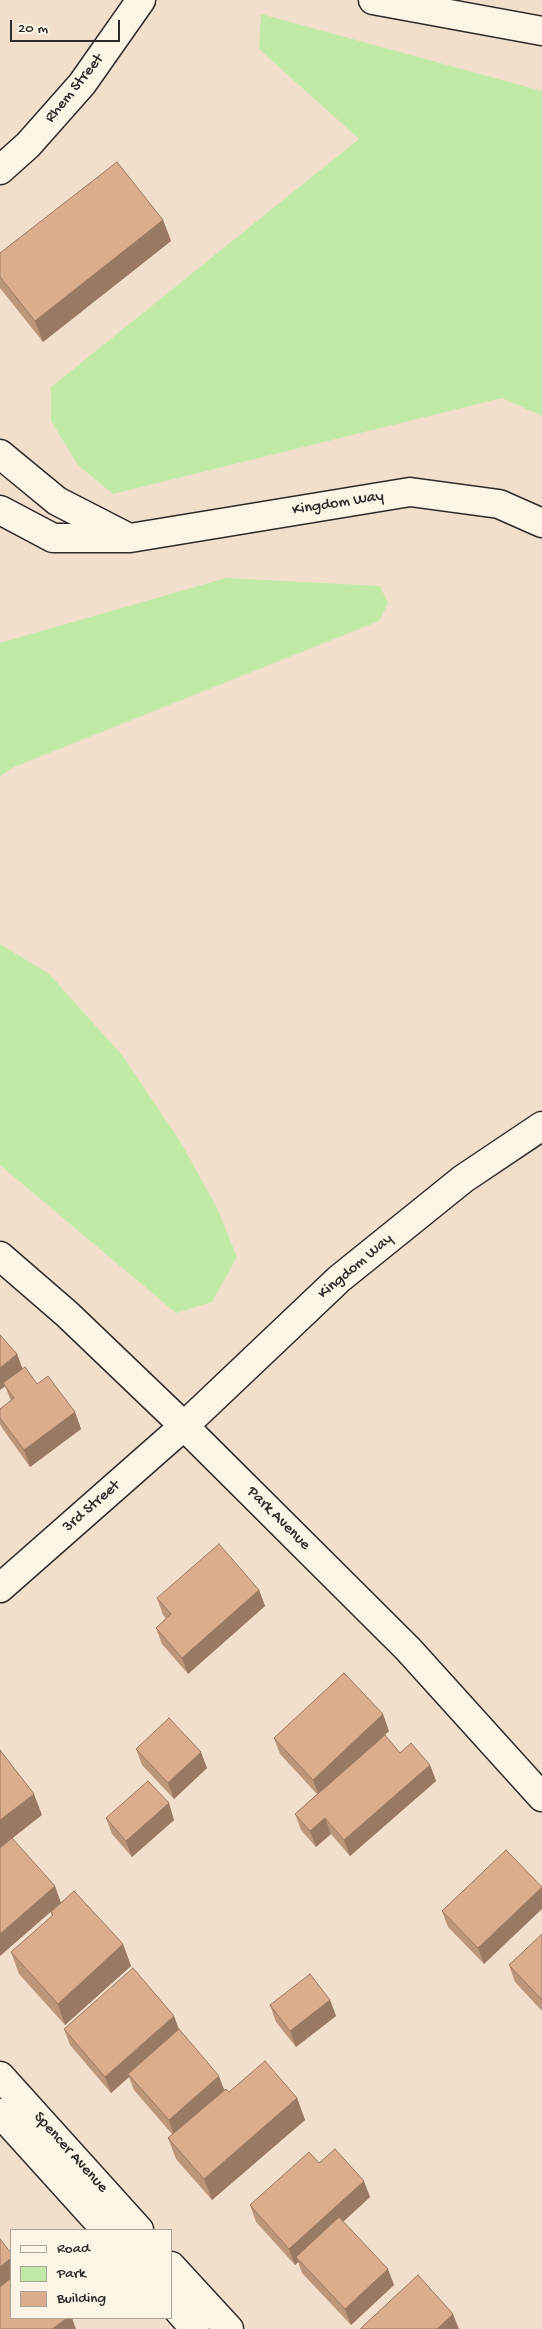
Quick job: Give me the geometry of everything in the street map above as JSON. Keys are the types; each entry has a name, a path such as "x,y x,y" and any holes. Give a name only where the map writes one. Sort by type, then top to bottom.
{"street":[{"name":"Rhem Street","path":"0,170 28,145 82,84 140,0"},
{"path":"373,0 542,30"},
{"path":"0,454 58,501 130,538"},
{"name":"Kingdom Way","path":"0,510 53,538 130,538 410,492 499,504 542,523"},
{"name":"Kingdom Way","path":"184,1426 339,1279 463,1179 542,1126"},
{"name":"Park Avenue","path":"0,1256 67,1314 184,1426 408,1649 542,1797"},
{"name":"3rd Street","path":"0,1588 184,1426"},
{"name":"Spencer Avenue","path":"0,2076 138,2229"},
{"name":"Spencer Avenue","path":"0,2113 105,2229"},
{"path":"172,2267 229,2329"},
{"path":"172,2303 195,2329"}],"green space":[{"path":"261,14 542,91 542,416 502,398 113,494 78,465 51,421 51,387 359,139 259,49"},
{"path":"226,578 380,586 388,603 379,621 14,767 0,776 0,643"},
{"path":"0,944 49,974 122,1055 180,1141 217,1208 237,1257 212,1302 176,1313 0,1165"}],"building":[{"path":"117,162 163,220 35,321 0,277 0,253"},
{"path":"0,1335 17,1354 0,1368"},
{"path":"25,1367 37,1384 48,1376 75,1412 24,1450 0,1418 0,1409 14,1398 3,1383"},
{"path":"219,1544 259,1590 182,1658 156,1628 171,1614 157,1598"},
{"path":"344,1673 383,1714 313,1780 274,1738"},
{"path":"169,1718 201,1752 168,1783 136,1749"},
{"path":"385,1735 400,1753 411,1743 430,1765 344,1840 325,1818 310,1831 295,1814"},
{"path":"0,1750 34,1794 0,1820"},
{"path":"148,1781 169,1803 126,1841 106,1818"},
{"path":"12,1838 55,1886 0,1934 0,1848"},
{"path":"506,1850 542,1887 478,1948 442,1911"},
{"path":"74,1891 123,1944 58,2004 11,1952 53,1915 51,1912"},
{"path":"542,1934 542,2000 509,1965"},
{"path":"133,1968 174,2016 105,2077 64,2029"},
{"path":"310,1974 330,2000 290,2031 270,2005"},
{"path":"179,2029 219,2076 169,2120 128,2074"},
{"path":"265,2061 297,2098 204,2179 168,2138 226,2089 229,2092"},
{"path":"335,2149 364,2181 289,2249 250,2205 309,2152 319,2163"},
{"path":"339,2217 388,2269 345,2309 296,2257"},
{"path":"0,2239 10,2252 10,2259 0,2267"},
{"path":"418,2275 453,2314 437,2329 360,2329"},
{"path":"10,2279 10,2319 66,2319 52,2329 0,2329 0,2287"}]}
